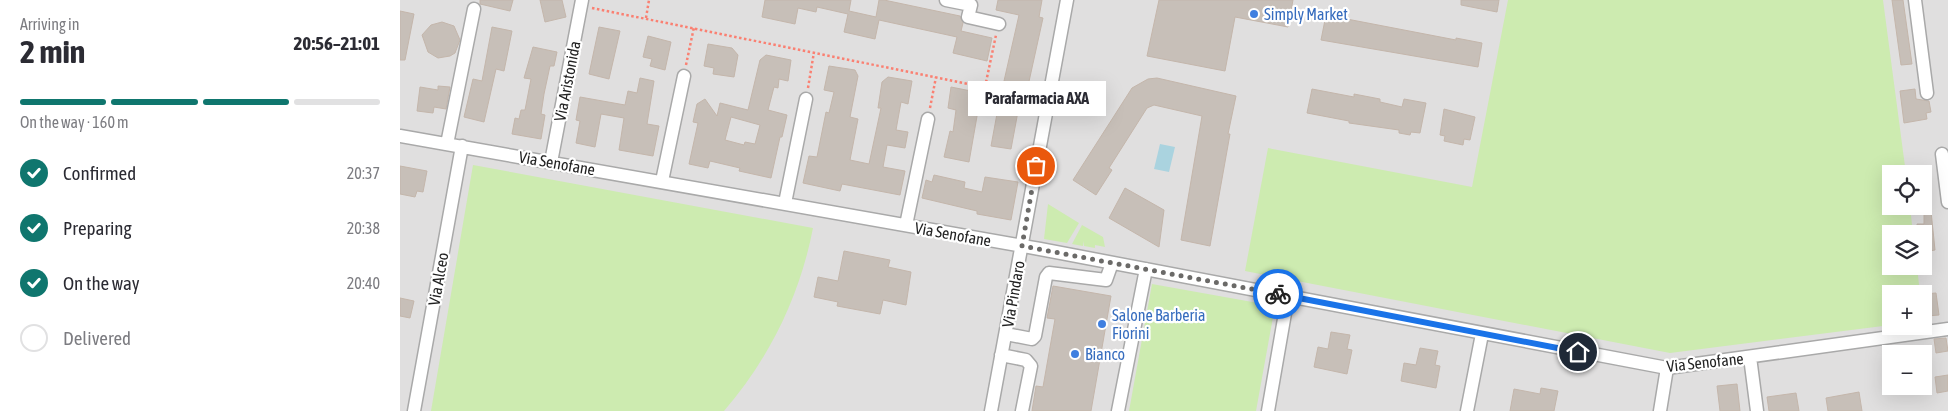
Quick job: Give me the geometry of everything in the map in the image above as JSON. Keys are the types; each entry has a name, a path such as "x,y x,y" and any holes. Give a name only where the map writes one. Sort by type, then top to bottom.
{"street":[{"path":"946,0 971,5 968,18 999,24"},
{"name":"Via Pindaro","path":"991,411 1067,0"},
{"path":"1915,0 1927,93"},
{"name":"Via Aristonida","path":"551,162 582,3"},
{"path":"447,144 474,9"},
{"path":"662,181 684,76"},
{"path":"785,203 806,99"},
{"path":"906,225 928,119"},
{"name":"Via Senofane","path":"400,136 1022,246 1668,368 1948,329"},
{"name":"Via Alceo","path":"414,411 462,146"},
{"path":"1942,154 1948,202"},
{"path":"1006,334 1032,339 1035,336 1046,275 1106,280 1112,263"},
{"path":"1118,411 1146,269"},
{"path":"1268,411 1288,296"},
{"path":"1467,411 1482,334"},
{"path":"1001,355 1026,360 1030,366 1022,411"},
{"path":"1750,357 1757,411"},
{"path":"1660,411 1668,368"}],"path":[{"path":"646,18 649,0"},
{"path":"582,3 646,18 1049,100"},
{"path":"985,87 999,24"},
{"path":"684,76 694,27"},
{"path":"806,99 814,52"},
{"path":"928,119 936,77"}],"shaded area":[{"path":"400,0 1948,0 1948,411 400,411"}],"green space":[{"path":"1508,0 1883,0 1905,165 1882,165 1882,215 1911,215 1912,225 1882,225 1882,275 1918,275 1919,285 1882,285 1882,326 1670,353 1245,271 1268,148 1472,187"},
{"path":"473,165 813,228 800,278 780,326 755,370 724,411 431,411"},
{"path":"1048,204 1079,223 1067,243 1044,239"},
{"path":"1082,225 1103,237 1105,247 1095,245 1095,248 1084,246 1084,241 1083,246 1072,244"},
{"path":"1152,284 1275,306 1256,411 1129,411"}],"water":[{"path":"1160,144 1175,147 1169,172 1154,169"}],"building":[{"path":"480,0 513,0 510,11 480,4"},
{"path":"540,0 562,0 566,17 545,22"},
{"path":"765,0 851,0 849,11 876,17 879,0 884,0 960,16 963,23 961,31 992,38 987,61 953,53 957,37 879,20 875,39 844,32 848,14 817,7 816,12 798,8 795,24 762,17"},
{"path":"998,0 1042,0 1039,17 1043,18 1028,86 1004,81 1019,15 996,10"},
{"path":"1159,0 1293,0 1288,27 1235,17 1225,71 1147,56"},
{"path":"1461,0 1499,0 1497,12 1461,5"},
{"path":"1892,0 1903,0 1912,64 1901,65"},
{"path":"400,11 414,14 405,60 400,60"},
{"path":"1326,15 1456,40 1456,38 1482,43 1478,67 1321,40"},
{"path":"442,22 454,26 460,40 455,53 438,58 428,52 422,35 431,25"},
{"path":"492,27 512,31 504,71 496,69 484,122 464,117 473,79 482,81"},
{"path":"599,27 620,31 609,79 589,74"},
{"path":"648,36 671,42 665,70 650,66 652,59 643,57"},
{"path":"708,44 732,48 738,55 734,77 713,74 714,68 704,66"},
{"path":"533,47 557,52 554,66 550,66 544,94 541,114 545,115 541,139 512,134 515,118 519,119 521,110 525,110 531,79 524,78"},
{"path":"766,55 791,60 788,81 779,79 778,88 774,87 768,110 787,115 771,178 739,171 740,168 710,161 708,168 689,164 698,123 693,122 697,104 705,99 717,116 720,103 748,110 760,60","holes":["731,117 760,125 755,144 745,142 744,145 725,140"]},
{"path":"829,66 855,70 858,76 850,117 858,119 850,160 869,164 881,108 878,108 882,82 888,77 912,81 908,104 901,102 896,130 908,132 905,148 887,145 883,167 905,171 900,195 842,184 840,191 803,183 809,156 817,157 826,112 829,113 834,92 824,90"},
{"path":"640,78 654,81 647,124 659,126 653,156 619,150 624,118 601,114 595,147 576,143 580,121 576,120 580,97 625,105 628,91 637,93"},
{"path":"1157,78 1236,96 1210,246 1181,240 1202,116 1154,105 1147,108 1109,168 1112,170 1096,195 1073,180 1132,88 1148,79"},
{"path":"438,86 450,87 446,109 434,107 433,113 417,111 420,87 438,90"},
{"path":"951,87 976,92 980,99 969,162 944,157 950,131 953,132 956,110 948,108"},
{"path":"1312,89 1354,97 1354,94 1380,99 1380,102 1402,107 1404,99 1426,103 1420,133 1411,132 1410,135 1399,133 1399,130 1349,123 1349,121 1307,113"},
{"path":"1915,89 1916,99 1929,101 1931,112 1926,113 1927,119 1904,123 1900,91"},
{"path":"999,103 1019,106 1011,149 991,146"},
{"path":"1444,109 1475,117 1470,140 1464,139 1463,145 1444,141 1445,136 1440,135"},
{"path":"400,166 427,171 423,192 417,191 415,197 400,194"},
{"path":"934,175 965,182 964,188 982,192 985,177 1018,182 1011,220 977,214 977,211 922,198 926,180 932,182"},
{"path":"1125,188 1164,210 1159,247 1109,218"},
{"path":"1924,215 1931,215 1935,250 1932,251 1932,225 1917,224 1924,224"},
{"path":"844,251 890,260 888,267 911,272 906,305 883,300 880,314 837,306 838,302 814,297 818,277 838,281"},
{"name":"Bianco","path":"1053,286 1111,296 1091,411 1032,411 1036,386 1043,387 1055,319 1047,318"},
{"path":"1932,293 1936,293 1939,315 1932,316"},
{"path":"400,298 414,301 410,318 400,316"},
{"path":"1331,332 1350,335 1347,349 1352,350 1347,374 1314,367 1318,347 1328,349"},
{"path":"1946,338 1948,351 1936,353 1934,339"},
{"path":"1420,348 1438,351 1435,365 1440,366 1436,388 1401,381 1404,363 1416,365"},
{"path":"1948,375 1948,391 1937,393 1935,377"},
{"path":"1737,384 1740,411 1720,411 1717,386"},
{"path":"1541,388 1558,391 1554,411 1510,411 1514,389 1540,394"},
{"path":"1859,392 1862,411 1828,411 1826,398"},
{"path":"1796,393 1799,411 1769,411 1767,397"}],"way so far":[{"path":"1036,166 1022,246 1278,294"}],"place":[{"name":"Simply Market","path":"1254,14"},
{"name":"Parafarmacia AXA","path":"1036,166"},
{"name":"Salone Barberia Fiorini","path":"1102,324"},
{"name":"Bianco","path":"1075,354"}],"route":[{"path":"1278,294 1578,352"}]}
